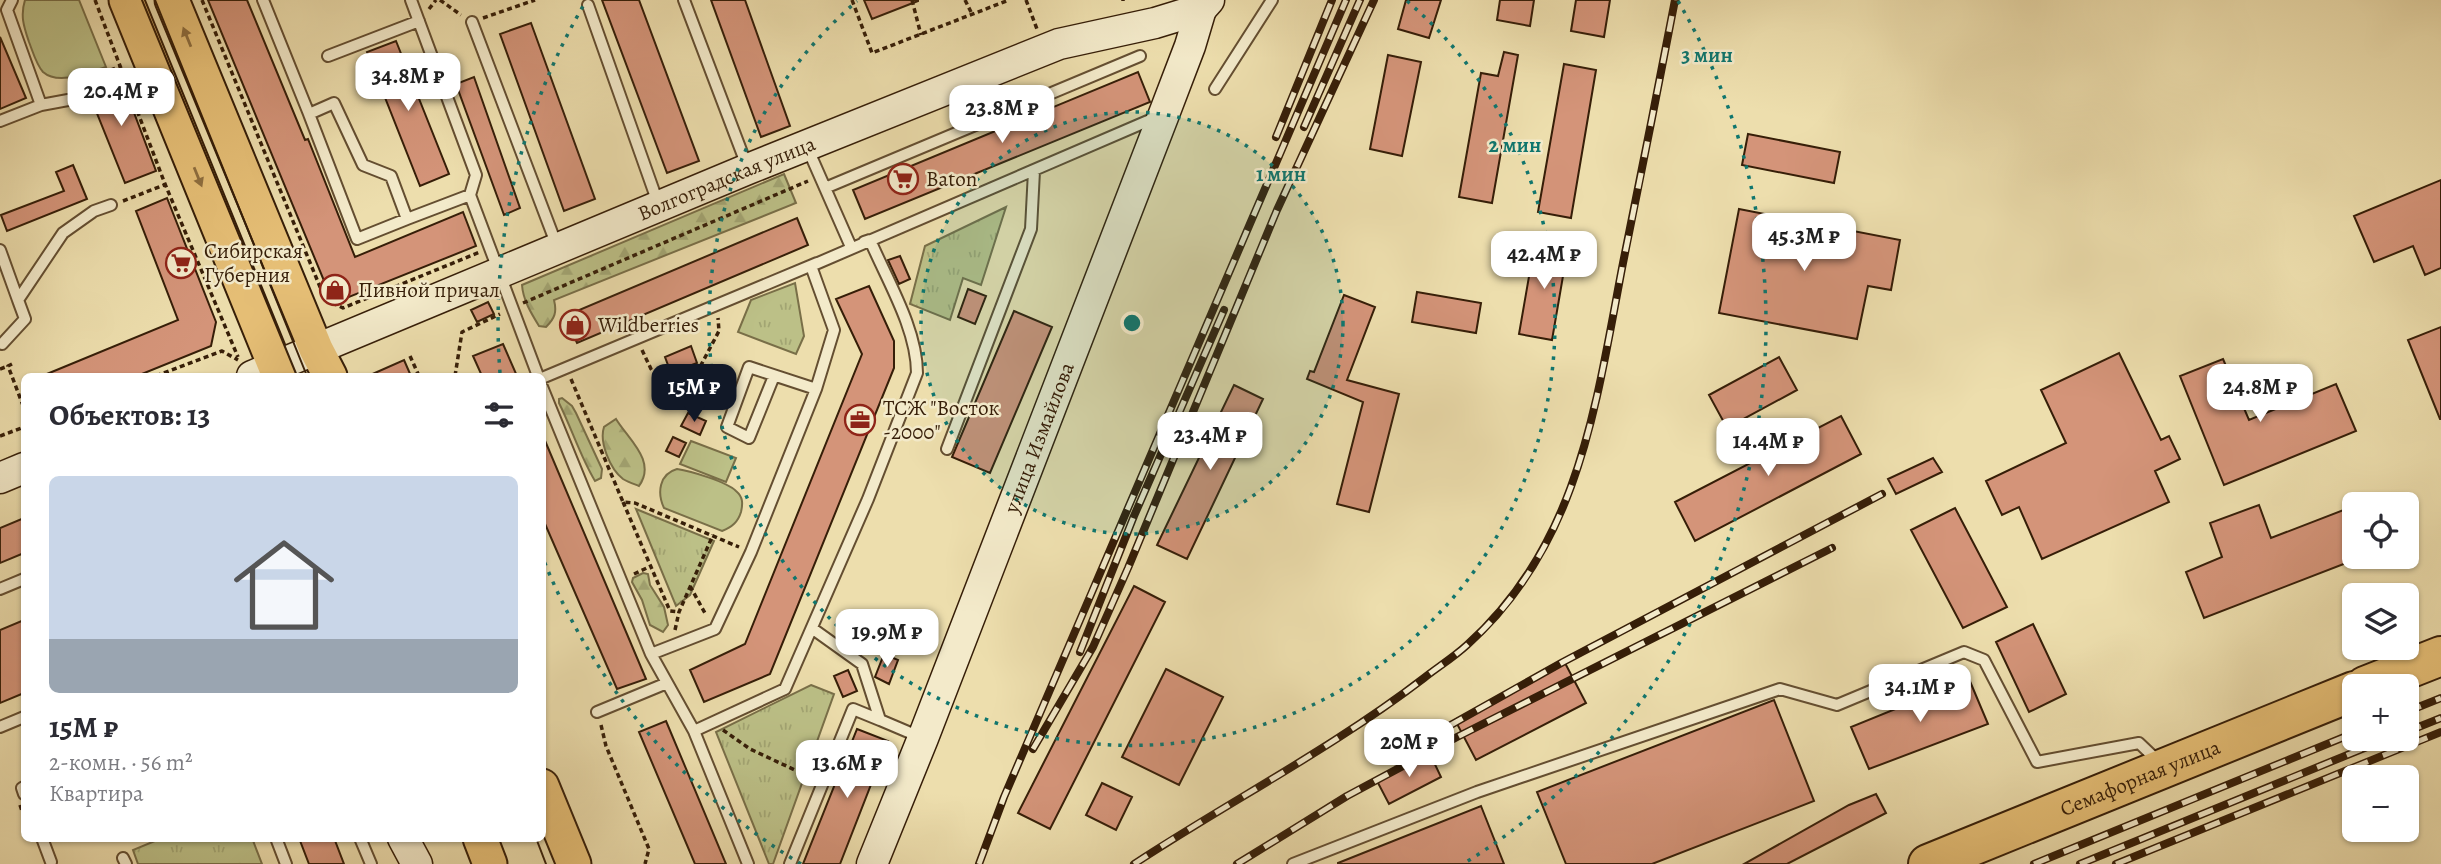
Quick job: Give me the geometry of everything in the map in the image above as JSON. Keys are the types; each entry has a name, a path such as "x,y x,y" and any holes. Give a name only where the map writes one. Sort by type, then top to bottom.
{"highway":[{"path":"2395,674 2441,656"},
{"name":"Семафорная улица","path":"1928,864 2342,696"}],"main road":[{"path":"126,0 268,373"},
{"path":"172,0 323,363"},
{"path":"546,796 574,864"},
{"path":"482,842 490,864"}],"street":[{"name":"Волгоградская улица","path":"268,373 323,363 494,261 558,248 1059,44 1155,23 1205,5"},
{"name":"улица Измайлова","path":"872,864 1205,5"},
{"path":"0,478 21,469"},
{"path":"405,842 417,864"},
{"path":"427,842 428,864"}],"lane":[{"path":"12,0 7,10 41,105"},
{"path":"262,0 357,239 470,195"},
{"path":"411,0 476,175 470,195 538,373"},
{"path":"684,0 748,169"},
{"path":"1215,89 1272,0"},
{"path":"588,5 659,205"},
{"path":"328,56 419,21"},
{"path":"472,22 558,248"},
{"path":"825,188 1140,56"},
{"path":"0,121 41,105 68,100"},
{"path":"309,114 334,103 363,165 391,176 407,219"},
{"path":"546,375 811,266 1164,114"},
{"path":"806,145 851,247"},
{"path":"947,449 1031,229 1034,171"},
{"path":"18,300 63,233 94,211 114,204"},
{"path":"695,731 785,689 868,499 917,373 917,353 911,335 870,240"},
{"path":"0,250 25,318 2,344"},
{"path":"651,654 715,629 751,552 817,389 834,330 811,266"},
{"path":"774,376 749,438 727,427 749,367 817,389"},
{"path":"546,397 651,654 695,731 748,864"},
{"path":"0,590 21,580"},
{"path":"813,629 862,664 880,720"},
{"path":"1293,864 1478,792 1780,689 1837,705 1964,652 1984,660 2037,762 2139,743 2165,767"},
{"path":"597,712 667,683"},
{"path":"790,864 853,709 923,738"},
{"path":"0,727 21,718"},
{"path":"44,842 51,862"},
{"path":"278,842 286,864"},
{"path":"362,842 371,864"}],"path":[{"path":"95,0 165,184 240,361 222,351 164,373"},
{"path":"202,0 326,299 343,309 494,261"},
{"path":"440,0 472,22 535,0"},
{"path":"852,0 872,53 1009,0"},
{"path":"912,0 921,35"},
{"path":"965,0 972,14"},
{"path":"1026,0 1039,35"},
{"path":"68,100 77,83 121,66"},
{"path":"455,373 462,332 820,176"},
{"path":"114,204 165,184"},
{"path":"637,339 651,369 670,392 691,384 719,331 717,305"},
{"path":"410,356 418,373"},
{"path":"0,369 10,365 21,399"},
{"path":"566,369 670,611 679,612"},
{"path":"0,436 21,428"},
{"path":"623,502 635,503 751,552"},
{"path":"672,647 679,612 713,535"},
{"path":"690,586 715,629"},
{"path":"597,712 606,746 649,849 645,864"},
{"path":"713,723 750,749 822,782"}],"green space":[{"path":"25,0 79,0 106,67 65,78 57,78 43,72 24,26"},
{"path":"784,174 796,203 554,300 554,315 546,327 539,326 533,316 522,285"},
{"path":"1006,207 981,285 963,278 950,320 910,304 925,246"},
{"path":"795,283 804,336 796,354 738,332 751,300"},
{"path":"562,398 576,413 602,469 601,478 595,481 559,403"},
{"path":"616,419 643,459 644,477 639,486 618,475 607,455 603,440 604,427"},
{"path":"691,441 736,458 726,482 680,464"},
{"path":"677,469 699,474 736,491 742,506 740,516 734,524 722,531 664,508 661,485 666,475"},
{"path":"636,509 714,541 690,595 676,606"},
{"path":"643,573 648,574 650,585 664,607 668,625 663,632 650,625 642,600 632,582 633,578"},
{"path":"811,685 834,694 773,864 769,864 716,732"},
{"path":"152,842 254,842 262,864 138,864 133,850"}],"building":[{"path":"208,0 247,0 305,140 308,139 355,257 463,212 476,246 344,299 327,288"},
{"path":"602,0 639,0 699,161 667,173"},
{"path":"711,0 745,0 790,126 761,137"},
{"path":"864,0 918,0 918,1 872,19"},
{"path":"1406,0 1441,0 1429,38 1398,29"},
{"path":"1500,0 1534,0 1530,26 1497,20"},
{"path":"1576,0 1610,0 1604,37 1571,31"},
{"path":"531,23 595,199 564,211 500,34"},
{"path":"0,37 26,98 0,109"},
{"path":"396,41 449,174 420,186 367,52"},
{"path":"1504,52 1518,55 1492,203 1459,197 1481,73 1498,76"},
{"path":"1388,55 1421,62 1402,156 1370,149"},
{"path":"1564,64 1596,70 1571,218 1538,212"},
{"path":"1138,72 1150,102 865,219 853,190"},
{"path":"119,73 156,171 125,183 86,86"},
{"path":"474,77 520,208 504,215 456,84"},
{"path":"1748,134 1840,152 1834,183 1742,165"},
{"path":"73,165 87,199 7,231 1,215 64,191 56,172"},
{"path":"2441,180 2441,268 2425,275 2413,246 2374,262 2354,216"},
{"path":"167,198 216,322 211,346 144,373 49,373 178,320 136,211"},
{"path":"1739,209 1900,240 1891,290 1868,286 1857,339 1719,313"},
{"path":"797,218 808,245 577,343 565,316"},
{"path":"1535,242 1568,247 1552,340 1519,334"},
{"path":"900,256 910,279 899,284 888,260"},
{"path":"869,286 894,341 894,368 770,674 704,702 690,670 745,644 862,354 836,299"},
{"path":"968,289 986,296 975,324 958,317"},
{"path":"1417,292 1481,303 1476,333 1412,322"},
{"path":"1344,295 1375,307 1347,380 1399,394 1369,512 1337,504 1363,402 1307,379 1310,371 1314,372"},
{"path":"488,302 494,314 477,322 471,310"},
{"path":"1014,311 1052,327 990,473 952,457"},
{"path":"2441,327 2441,419 2440,419 2408,340"},
{"path":"503,344 516,373 481,373 473,356"},
{"path":"691,346 697,363 671,373 665,357"},
{"path":"2119,353 2161,440 2169,436 2180,459 2155,471 2169,502 2042,559 2019,507 2002,515 1986,481 2066,443 2041,390"},
{"path":"1779,357 1797,390 1727,428 1709,395"},
{"path":"2223,359 2249,420 2336,384 2356,431 2224,485 2180,376"},
{"path":"404,360 410,373 375,373"},
{"path":"1234,385 1263,399 1187,559 1157,545"},
{"path":"688,413 706,421 700,435 681,426"},
{"path":"1841,416 1861,454 1695,541 1675,502"},
{"path":"673,437 686,443 679,457 666,451"},
{"path":"546,443 646,679 617,689 546,526"},
{"path":"1933,458 1942,472 1896,494 1888,479"},
{"path":"2259,505 2271,538 2342,511 2342,565 2204,618 2186,572 2222,557 2210,523"},
{"path":"1955,508 2007,607 1963,628 1911,530"},
{"path":"21,519 21,554 0,563 0,528"},
{"path":"1134,586 1165,602 1050,829 1018,813"},
{"path":"21,621 21,694 0,703 0,630"},
{"path":"2033,624 2066,694 2029,712 1996,642"},
{"path":"884,654 898,660 889,684 875,677"},
{"path":"1565,663 1586,703 1476,760 1455,720"},
{"path":"1166,669 1223,697 1179,785 1122,757"},
{"path":"848,670 857,691 843,697 834,676"},
{"path":"1969,679 1988,724 1869,769 1851,727"},
{"path":"1774,700 1814,801 1652,864 1566,864 1537,792"},
{"path":"666,721 726,864 695,864 639,732"},
{"path":"857,729 888,741 840,864 803,864"},
{"path":"1430,754 1441,777 1389,804 1377,781"},
{"path":"1102,783 1132,797 1116,830 1086,815"},
{"path":"1876,794 1886,813 1787,864 1744,864 1849,805"},
{"path":"1481,806 1504,864 1338,864 1338,863"},
{"path":"301,842 336,842 344,864 309,864"}],"tram line":[{"path":"142,0 296,373"},
{"path":"155,0 306,373"},
{"path":"538,842 546,864"}],"railway":[{"path":"1276,137 1332,0"},
{"path":"979,864 1004,797 1346,0"},
{"path":"1304,127 1360,0"},
{"path":"1033,749 1093,647 1277,210 1374,0"},
{"path":"1134,864 1354,728 1451,658 1505,605 1535,562 1559,517 1592,419 1675,0"},
{"path":"1080,652 1134,516 1224,310"},
{"path":"1395,761 1424,740 1563,662 1882,494"},
{"path":"1237,864 1347,796 1457,737 1832,548"},
{"path":"2419,707 2441,698"},
{"path":"2419,727 2441,718"},
{"path":"2116,864 2441,732"},
{"path":"2034,864 2342,738"},
{"path":"2080,864 2357,751"}],"place":[{"name":"Baton","path":"903,179"},
{"name":"Сибирская Губерния","path":"181,263"},
{"name":"Пивной причал","path":"335,290"},
{"name":"Wildberries","path":"575,325"},
{"name":"ТСЖ \"Восток -2000\"","path":"860,420"}]}
